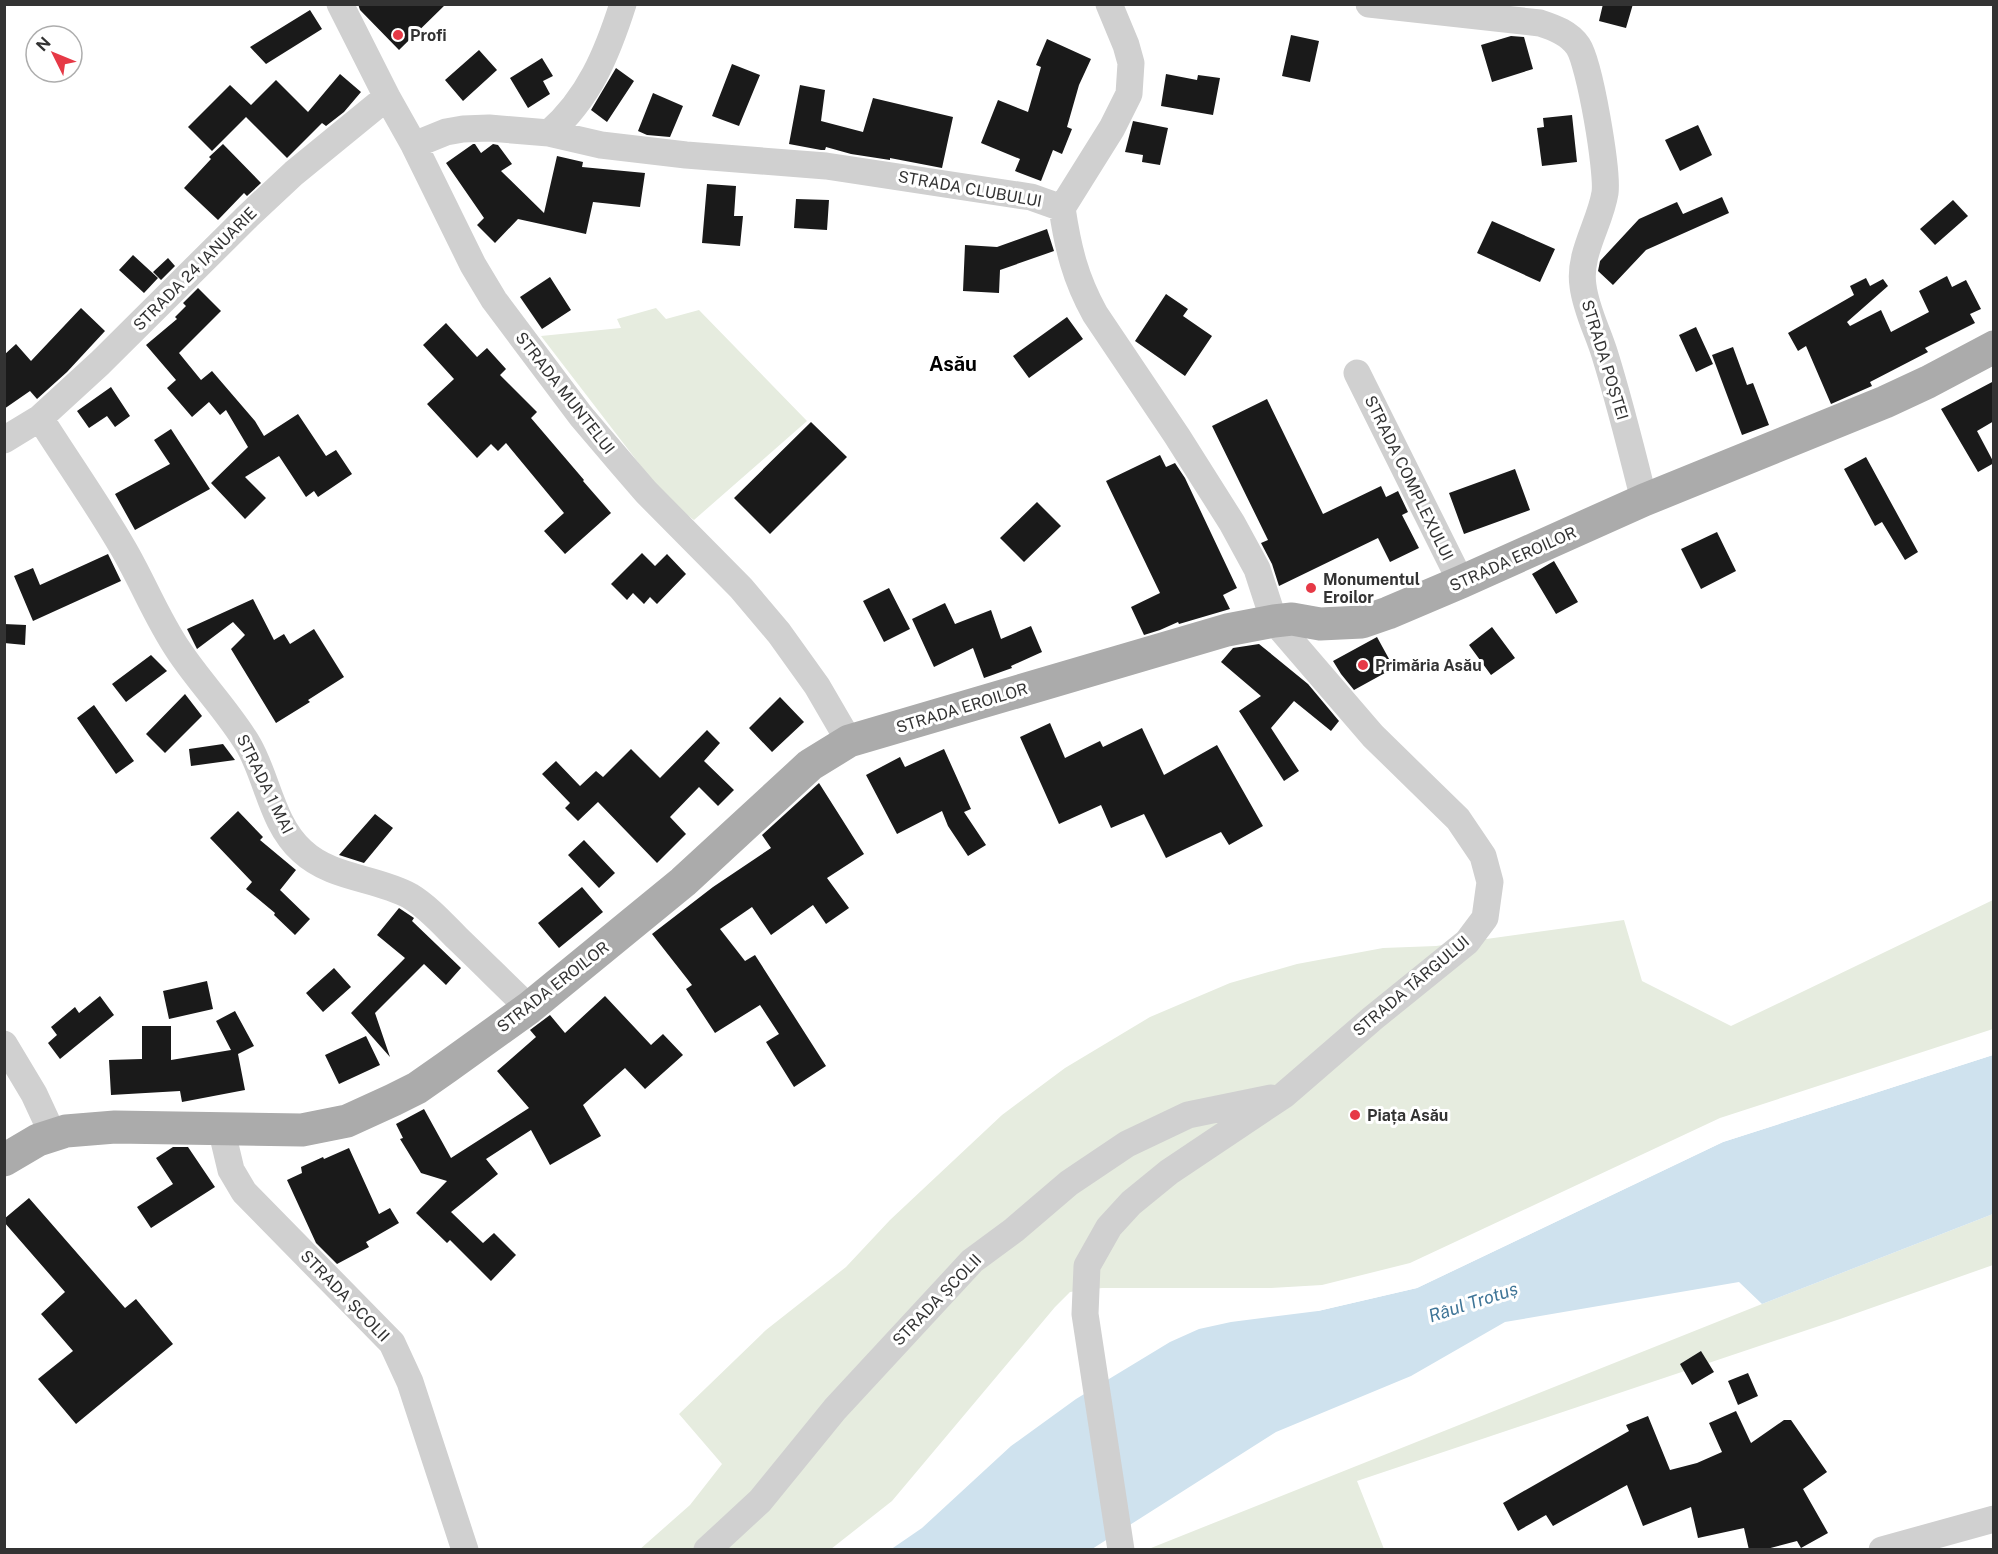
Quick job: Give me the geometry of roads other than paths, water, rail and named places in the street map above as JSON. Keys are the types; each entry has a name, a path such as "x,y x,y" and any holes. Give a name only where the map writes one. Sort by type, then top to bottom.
{"main road":[{"name":"STRADA EROILOR","path":"4,1160 28,1145 66,1131 115,1127 302,1130 347,1121 417,1088 529,1008 675,889 810,765 849,741 1227,630 1292,619 1320,624 1362,622 1461,582 1644,500 1876,406 1994,347"}],"street":[{"name":"STRADA MUNTELUI","path":"340,4 473,265 494,300 581,416 627,471 741,588 779,633 817,686 849,741"},
{"path":"549,133 574,108 599,68 623,4"},
{"path":"1062,208 1113,128 1130,93 1131,63 1109,4"},
{"name":"STRADA POȘTEI","path":"1370,4 1540,23 1554,27 1570,36 1579,47 1589,78 1605,176 1605,192 1585,258 1582,284 1587,305 1605,352 1644,500"},
{"name":"STRADA 24 IANUARIE","path":"4,440 39,418 100,363 294,173 387,97"},
{"name":"STRADA CLUBULUI","path":"414,146 446,132 463,129 489,128 549,133 601,145 636,150 837,167 1031,197 1062,208 1068,249 1083,292 1095,314 1232,523 1257,569 1274,621"},
{"name":"STRADA COMPLEXULUI","path":"1357,373 1461,582"},
{"name":"STRADA 1 MAI","path":"39,418 123,547 165,629 246,740 277,814 287,833 301,850 331,870 410,896 429,910 529,1008"},
{"name":"STRADA TÂRGULUI","path":"1121,1550 1085,1314 1087,1266 1109,1227 1131,1203 1169,1172 1284,1095 1373,1018 1467,942 1485,918 1490,882 1483,856 1458,819 1373,736 1274,621"},
{"path":"4,1044 34,1094 52,1135"},
{"name":"STRADA ȘCOLII","path":"707,1550 760,1501 835,1409 972,1261 1014,1230 1069,1184 1127,1144 1188,1114 1284,1095"},
{"name":"STRADA ȘCOLII","path":"220,1128 231,1170 244,1192 393,1343 410,1382 465,1550"},
{"path":"1882,1550 1994,1519"}],"water":[{"name":"Râul Trotuș","path":"1993,1055 1993,1214 1762,1304 1739,1282 1505,1322 1411,1376 1276,1432 1092,1549 890,1550 922,1528 1011,1446 1076,1399 1170,1342 1199,1329 1231,1322 1318,1311 1417,1288 1723,1142"}],"place":[{"name":"Profi","path":"398,35"},
{"name":"Monumentul Eroilor","path":"1311,588"},
{"name":"Primăria Asău","path":"1363,665"},
{"name":"Piața Asău","path":"1355,1115"}],"district":[{"name":"Asău","path":"953,364"}]}
